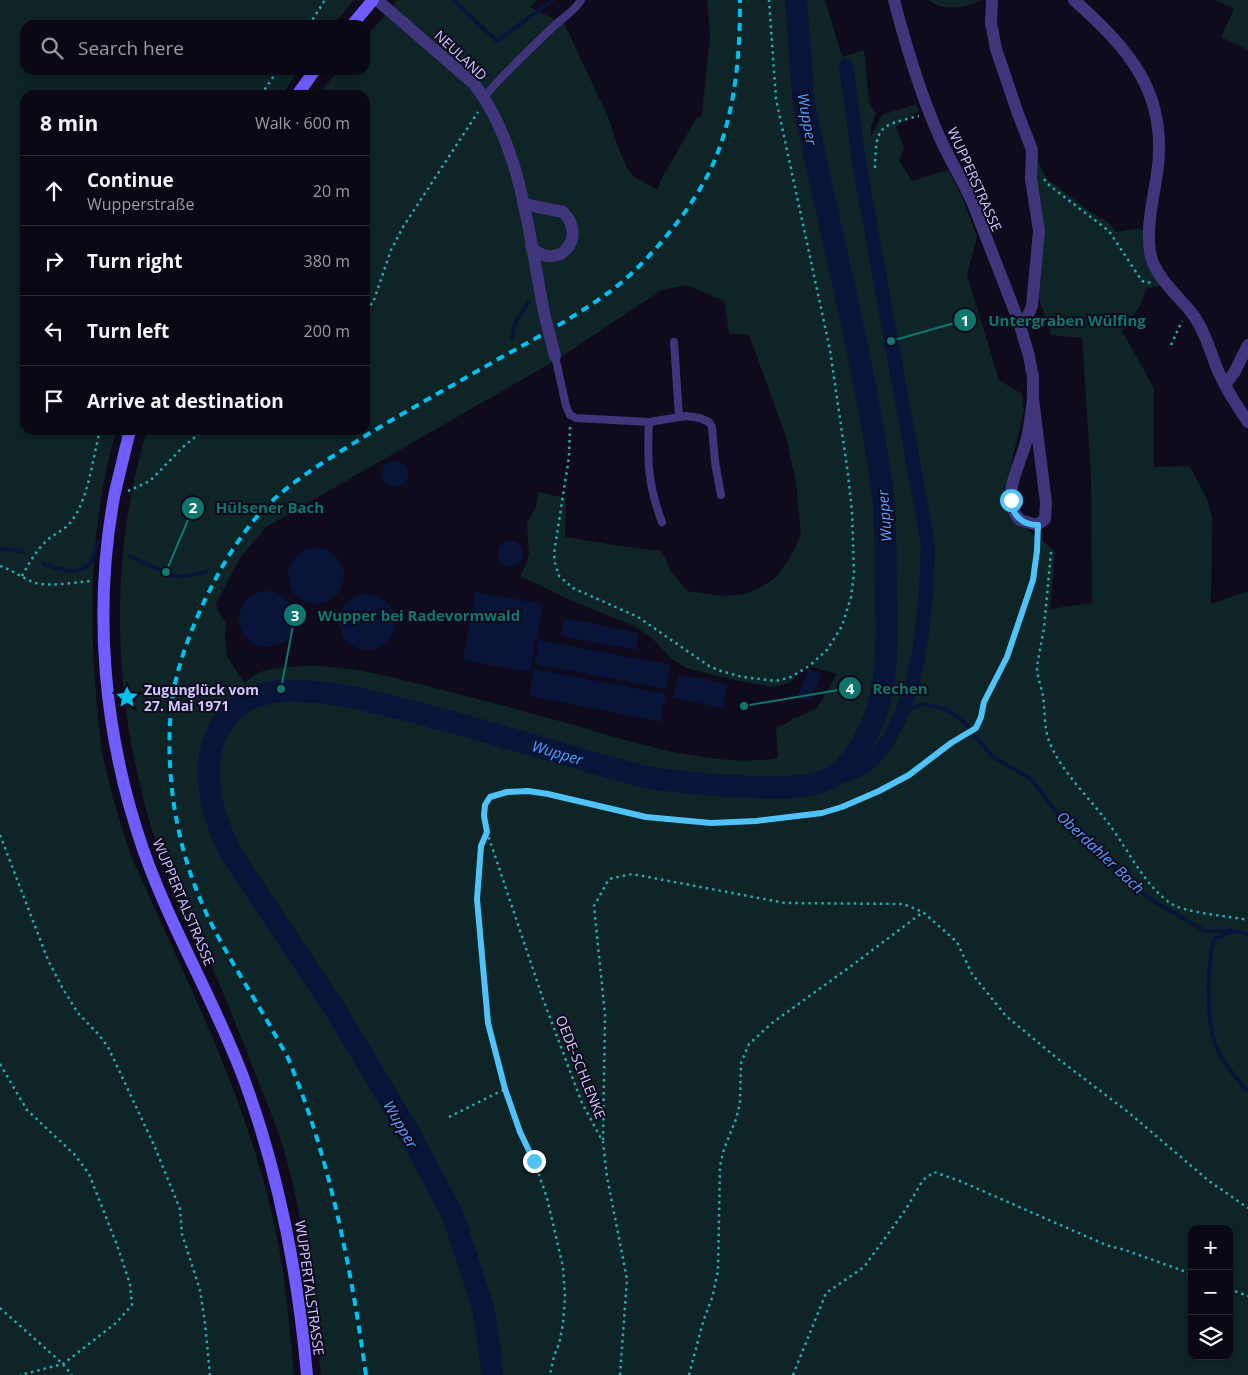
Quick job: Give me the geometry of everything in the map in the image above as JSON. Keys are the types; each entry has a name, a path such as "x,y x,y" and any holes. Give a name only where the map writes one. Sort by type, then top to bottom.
{"main road":[{"path":"356,20 373,0"},
{"path":"301,90 311,75"},
{"name":"WUPPERTALSTRASSE","path":"129,435 115,493 105,580 104,618 107,686 117,757 145,852 176,927 215,1009 245,1082 271,1162 284,1212 297,1282 307,1375"}],"street":[{"name":"NEULAND","path":"377,0 474,84 484,97 506,144 523,204 545,317 555,356"},
{"name":"WUPPERSTRASSE","path":"894,0 913,66 930,113 942,143 966,187 1019,322 1032,370 1033,399 1046,503 1045,519 1038,525 1020,520 1013,511 1011,500 1013,484 1027,440 1033,399"},
{"path":"992,0 991,23 996,49 1032,150 1031,179 1039,232 1032,306 1026,320 1019,322"},
{"path":"1074,0 1110,33 1119,44 1139,72 1155,104 1160,148 1150,230 1150,249 1153,262 1167,284 1203,330 1225,385 1248,422"},
{"path":"523,204 563,212 572,226 573,239 563,252 557,255 542,255 531,247"},
{"path":"1225,385 1234,374 1248,345"}],"lane":[{"path":"484,97 500,78 556,24 576,8 581,0"},
{"path":"674,342 679,416"},
{"name":"NEULAND","path":"555,356 566,406 570,415"},
{"path":"570,415 586,419 649,422 679,416 700,418 709,422 712,425 714,462 721,495"},
{"path":"649,422 650,482 653,499 662,522"}],"path":[{"path":"312,20 325,0"},
{"path":"570,415 568,457 554,553 556,569 564,582 581,593 638,617 700,660 721,671 742,677 776,681 791,677 809,666 832,644 847,612 854,573 852,512 830,350 776,99 769,0"},
{"path":"264,90 275,75"},
{"path":"370,305 391,250 403,226 475,118 484,97"},
{"path":"875,168 878,137 884,128 891,123 930,113"},
{"path":"1042,176 1050,186 1109,231 1142,281 1167,284"},
{"path":"1171,345 1187,308"},
{"path":"22,576 33,556 47,540 63,530 79,509 88,482 99,435"},
{"path":"128,484 127,492 150,481 184,446 198,435"},
{"path":"550,1375 563,1324 565,1297 563,1267 547,1198 505,1089 488,1023 477,899 481,846 487,832 484,816 485,805 490,797 507,792 528,791 548,794 610,810 668,820 732,822 822,813 862,799 909,775 951,743 973,731 978,724 984,702 1007,657 1033,580 1038,525"},
{"path":"1051,552 1044,628 1037,666 1037,677 1042,694 1048,737 1055,752 1079,788 1106,820 1143,874 1171,903 1194,911 1248,920"},
{"path":"0,566 39,584 105,580"},
{"name":"OEDE-SCHLENKE","path":"487,832 542,999 582,1103 603,1142 607,1177 627,1279 620,1375"},
{"path":"0,835 48,960 78,1013 99,1034 108,1048 154,1145 180,1210 182,1234 200,1290 210,1375"},
{"path":"603,1142 605,1015 594,906 609,879 632,874 785,903 903,904 923,912 956,942 972,974 1006,1016 1128,1112 1209,1181 1248,1208"},
{"path":"689,1375 703,1322 713,1295 718,1270 720,1166 740,1103 741,1063 749,1044 772,1022 923,912"},
{"path":"0,1064 27,1110 75,1155 89,1174 130,1284 132,1306 116,1323 63,1364 20,1375"},
{"path":"449,1117 505,1089"},
{"path":"792,1375 826,1293 864,1266 906,1209 923,1180 934,1172 941,1173 1106,1245 1188,1273"},
{"path":"1233,1290 1248,1296"},
{"path":"0,1308 63,1364 72,1375"}],"green space":[{"path":"0,0 354,0 337,20 20,20 20,75 296,75 285,90 20,90 20,435 115,435 101,498 92,601 94,670 103,754 113,797 131,856 210,1032 245,1122 260,1168 280,1254 294,1375 0,1375"},
{"path":"398,0 537,0 530,7 565,25 608,117 627,168 633,176 657,190 696,119 702,115 710,34 707,0 825,0 842,57 864,50 869,102 876,114 871,127 871,136 882,115 916,104 919,111 896,127 904,148 899,160 912,181 948,170 965,204 977,237 967,275 999,380 1022,394 1024,410 1008,477 1026,528 1055,551 1050,609 1092,603 1091,476 1082,338 1051,335 1034,288 1032,150 1047,179 1091,212 1108,222 1116,232 1140,228 1149,237 1167,284 1146,289 1140,306 1122,331 1154,388 1154,467 1190,466 1207,499 1212,517 1211,604 1248,591 1248,1375 321,1375 303,1231 283,1147 222,991 163,860 146,811 130,737 124,693 120,605 122,560 128,516 146,435 370,435 370,90 322,90 334,75 370,75 370,32","holes":["686,285 724,301 730,334 749,335 786,436 796,483 801,535 789,559 776,577 763,586 745,594 723,596 687,591 670,570 662,551 565,537 566,498 538,492 536,507 527,523 529,553 520,576 579,604 634,626 653,639 672,659 686,668 772,687 790,683 806,665 837,674 817,708 792,718 791,721 776,728 778,758 727,760 700,757 617,738 448,691 378,674 343,668 307,666 274,669 260,672 244,683 227,656 225,640 226,623 215,605 240,558 266,527 558,359 662,290"]},
{"path":"929,0 981,0 955,8 940,6"},
{"path":"1215,0 1248,0 1248,50 1221,37 1234,9"}],"water":[{"path":"395,461 404,465 408,474 404,483 395,487 386,483 382,474 386,465"},
{"path":"510,541 519,545 523,554 519,563 510,567 501,563 497,554 501,545"},
{"path":"316,548 327,550 336,556 342,565 344,576 342,587 336,596 327,602 316,604 305,602 296,596 290,587 288,576 290,565 296,556 305,550"},
{"path":"267,591 278,593 287,599 293,608 295,619 293,630 287,639 278,645 267,647 256,645 247,639 241,630 239,619 241,608 247,599 256,593"},
{"path":"475,592 543,604 530,672 463,660"},
{"path":"367,594 378,596 387,602 393,611 395,622 393,633 387,642 378,648 367,650 356,648 347,642 341,633 339,622 341,611 347,602 356,596"},
{"path":"564,618 639,633 636,650 561,636"},
{"path":"539,640 671,665 666,689 534,664"},
{"path":"534,669 666,694 661,722 529,696"},
{"path":"809,669 821,674 810,702 797,697"},
{"path":"678,675 727,684 723,708 673,698"}],"waterway":[{"path":"453,0 497,41 553,0"},
{"name":"Wupper","path":"492,1375 483,1307 453,1216 413,1140 338,1014 230,852 220,830 213,807 209,766 212,747 219,730 229,715 242,703 260,695 282,691 299,691 356,698 394,707 626,772 670,780 740,787 802,786 822,782 833,776 853,757 866,737 875,717 881,696 884,674 887,629 884,504 861,366 805,110 796,0"},
{"path":"830,778 852,773 868,764 888,740 899,718 908,695 920,646 926,594 928,545 860,168 846,65"},
{"path":"512,338 515,323 529,302"},
{"path":"44,564 71,571 84,568 93,558 97,543 99,542"},
{"path":"0,549 23,551"},
{"path":"129,556 176,577 206,572"},
{"path":"235,697 240,703"},
{"name":"Oberdahler Bach","path":"903,713 921,705 935,706 949,711 970,729"},
{"name":"Oberdahler Bach","path":"974,735 993,757 1031,779 1060,817 1084,835 1119,873 1155,902 1205,931 1235,931 1248,934"},
{"path":"1232,932 1214,939 1209,977 1210,1019 1215,1044 1221,1056 1246,1090"}],"railway":[{"path":"370,433 595,302 623,281 655,249 697,194 708,175 723,138 736,79 740,0"},
{"path":"366,1375 346,1254 316,1135 288,1058 227,953 195,887 178,829 173,799 169,739 173,695 187,642 209,592 236,545 261,512 272,501 309,472 367,435"}],"place":[{"name":"Untergraben Wülfing","path":"891,341"},
{"name":"Hülsener Bach","path":"166,572"},
{"name":"Wupper bei Radevormwald","path":"281,689"},
{"name":"Zugunglück vom 27. Mai 1971","path":"127,697"},
{"name":"Rechen","path":"744,706"}],"route":[{"path":"534,1161 520,1132 505,1089 488,1023 477,899 481,846 487,832 484,816 485,805 490,797 507,792 528,791 548,794 610,810 668,820 711,823 756,821 822,813 842,807 909,775 951,743 976,728 981,717 984,702 1007,657 1033,580 1038,525 1020,520 1013,511 1011,500"}]}
